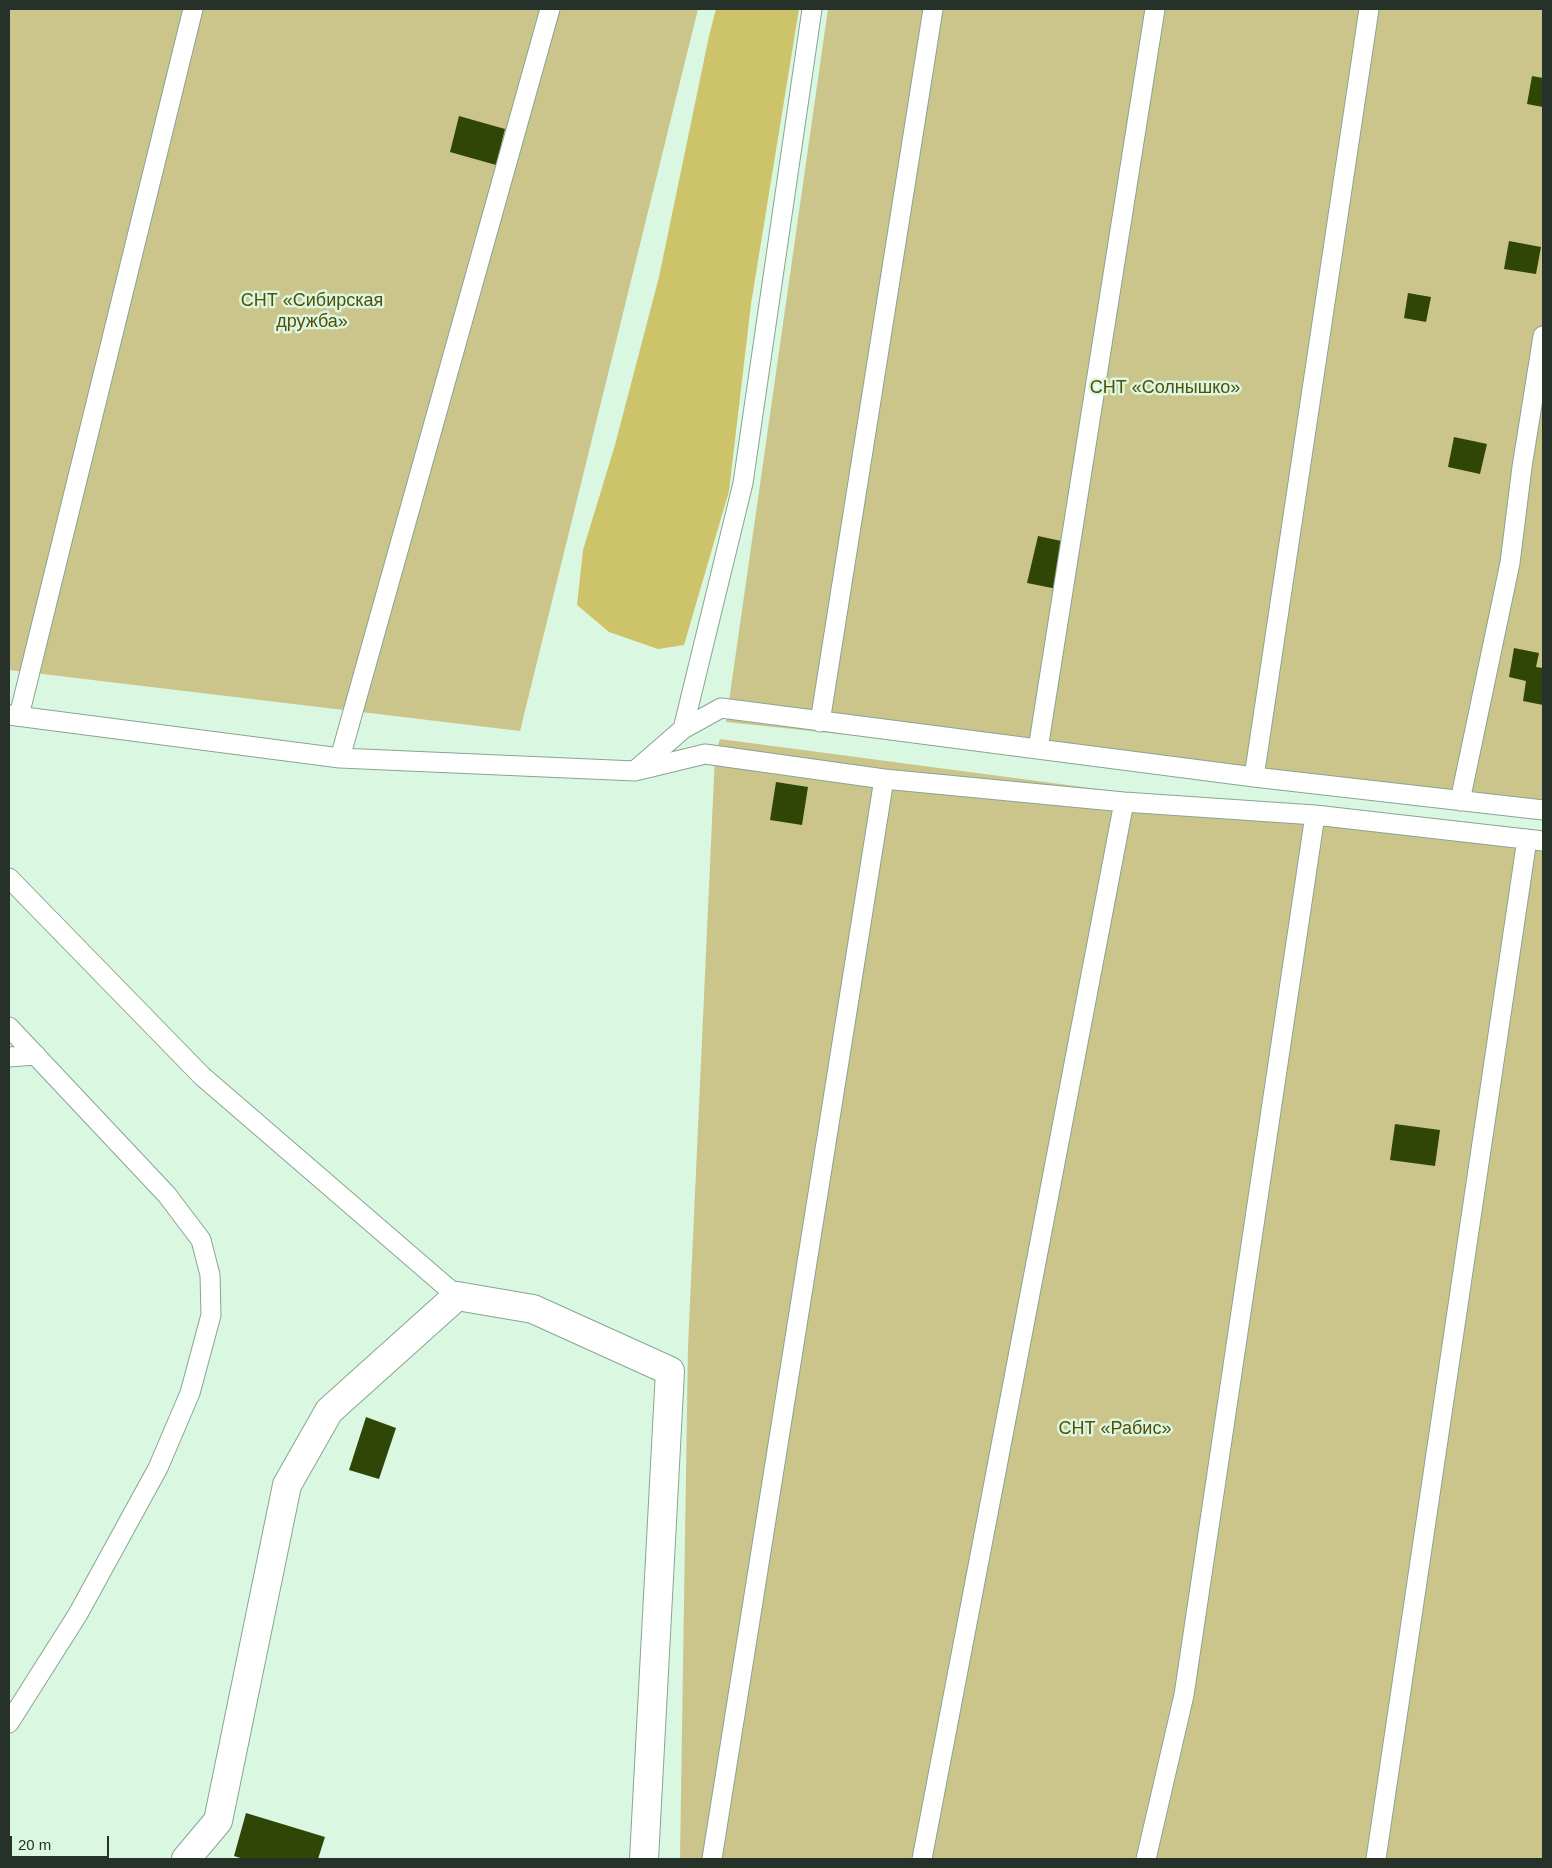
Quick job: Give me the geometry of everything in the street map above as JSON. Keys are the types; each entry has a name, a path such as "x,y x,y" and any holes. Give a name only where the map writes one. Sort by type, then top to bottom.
{"street":[{"path":"186,1859 218,1821 287,1485 329,1411 457,1296 533,1309 670,1371 644,1859"}],"lane":[{"path":"194,9 14,716 340,758 635,771 705,754 884,779 1124,802 1315,815 1535,840 1376,1859"},
{"path":"340,758 550,9"},
{"path":"683,729 743,483 812,9"},
{"path":"820,722 933,9"},
{"path":"1038,749 1155,9"},
{"path":"1254,777 1369,9"},
{"path":"1460,801 1510,563 1522,467 1543,336"},
{"path":"635,771 683,729 721,708 1254,777 1543,810"},
{"path":"712,1859 884,779"},
{"path":"922,1859 1124,802"},
{"path":"1146,1859 1184,1695 1315,815"},
{"path":"9,878 202,1076 457,1296"},
{"path":"9,1027 167,1195 201,1240 210,1275 211,1315 190,1393 158,1468 78,1614 9,1722"},
{"path":"9,1056 36,1055"}],"green space":[{"name":"СНТ «Сибирская дружба»","path":"9,9 698,9 520,731 9,670"},
{"name":"СНТ «Солнышко»","path":"828,9 1543,9 1543,808 726,722"},
{"name":"СНТ «Рабис»","path":"720,739 1543,848 1543,1859 680,1859 688,1347 715,755"}],"shaded area":[{"path":"716,9 799,9 751,304 729,491 684,645 658,649 609,632 577,605 583,550 615,445 659,277"}],"building":[{"path":"1532,76 1543,78 1543,107 1527,104"},
{"path":"459,116 505,129 496,165 450,152"},
{"path":"1509,241 1541,247 1536,274 1504,269"},
{"path":"1408,293 1431,297 1426,322 1404,318"},
{"path":"1454,437 1487,444 1480,474 1448,467"},
{"path":"1038,536 1066,542 1057,589 1027,583"},
{"path":"1514,648 1539,653 1536,667 1543,668 1543,705 1523,701 1526,681 1509,677"},
{"path":"776,782 808,787 802,825 770,820"},
{"path":"1395,1124 1440,1130 1435,1166 1390,1160"},
{"path":"366,1417 396,1428 379,1479 349,1470"},
{"path":"246,1813 325,1837 318,1859 244,1859 234,1856"}]}
